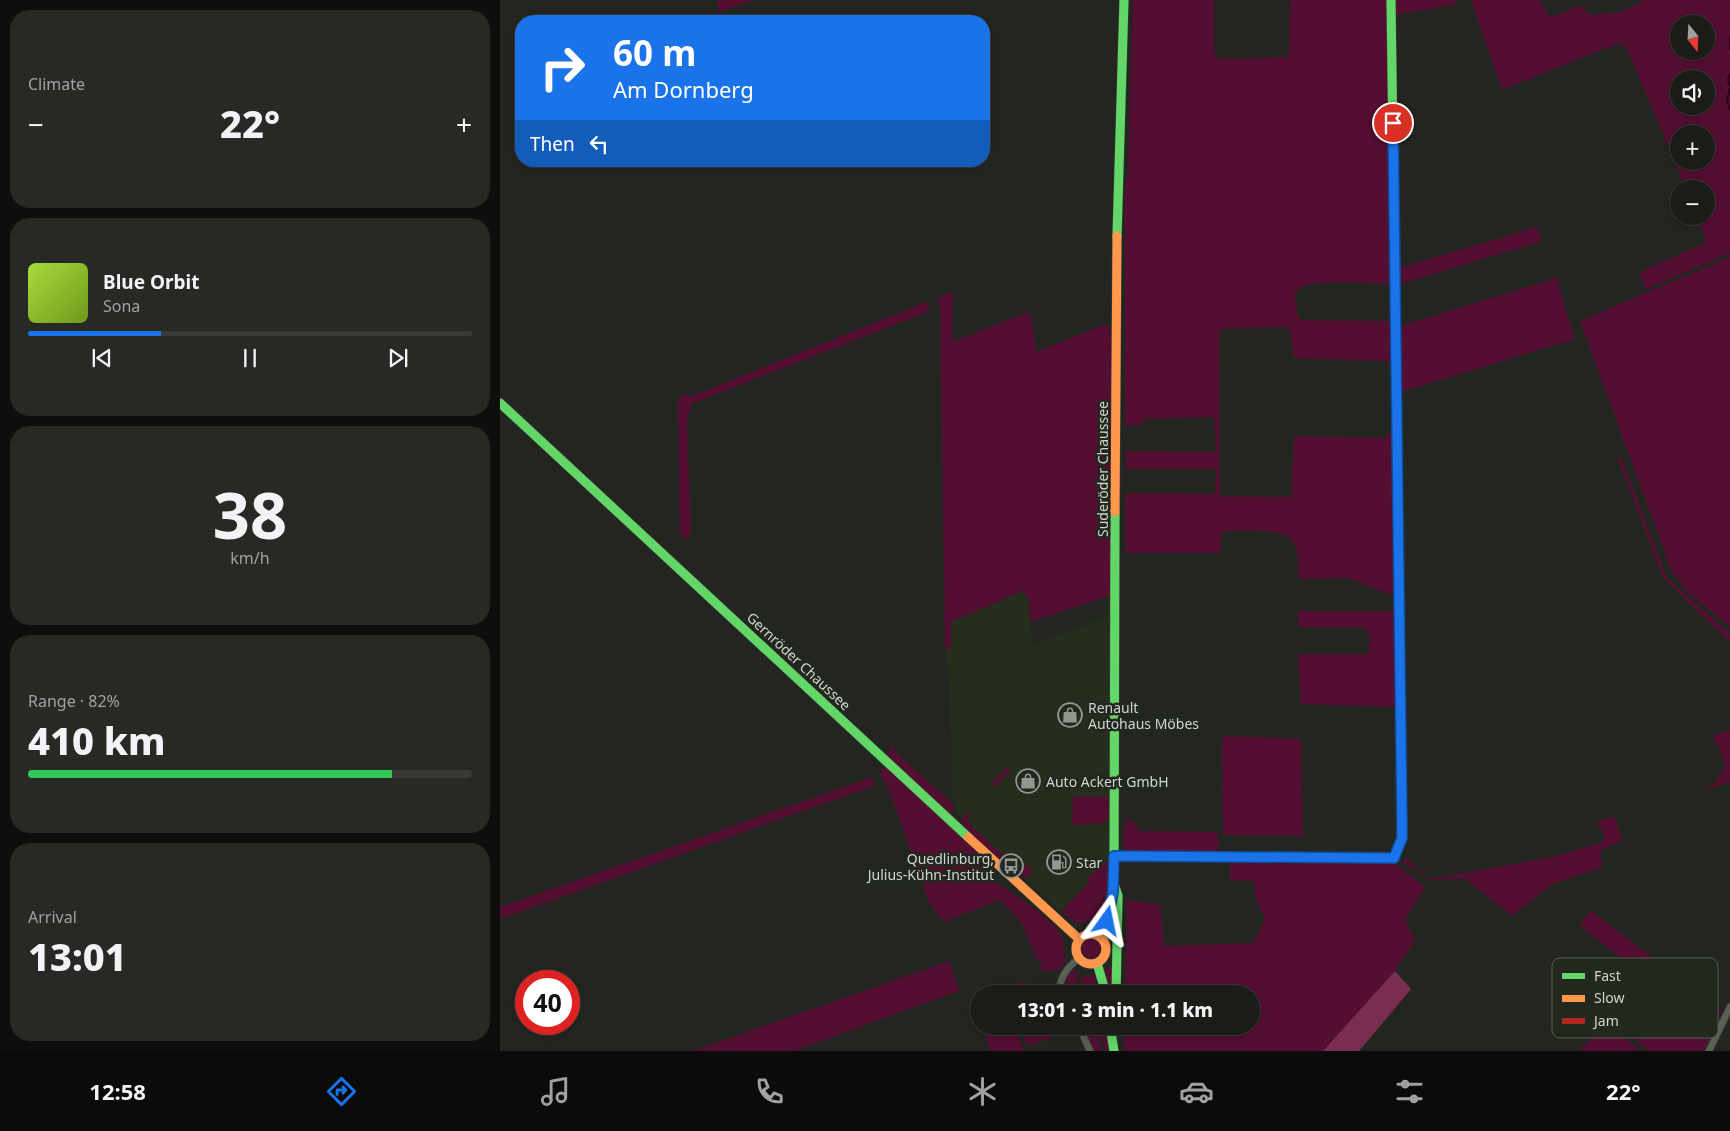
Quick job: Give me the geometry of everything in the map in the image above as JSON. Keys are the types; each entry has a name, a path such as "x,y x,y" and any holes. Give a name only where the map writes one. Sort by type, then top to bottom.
{"street":[{"name":"Suderöder Chaussee","path":"1100,936 1107,920 1113,884 1114,856 1116,254 1124,0"},
{"path":"1114,856 1394,858 1402,838 1391,0"},
{"name":"Gernröder Chaussee","path":"500,403 1079,939"},
{"path":"1113,884 1118,896 1116,985"},
{"path":"1088,934 1100,936 1105,942 1107,949 1105,956 1097,963 1086,963 1079,958 1076,947 1079,939 1088,934"},
{"path":"1060,985 1064,975 1079,958"},
{"path":"1097,963 1103,985"},
{"path":"1718,1032 1730,1007"},
{"path":"1083,1035 1090,1051"},
{"path":"1111,1035 1113,1049"},
{"path":"1113,1049 1115,1035"},
{"path":"1709,1051 1715,1038"}],"shaded area":[{"path":"718,0 754,0 718,13"},
{"path":"1133,0 1214,0 1214,53 1219,59 1289,57 1290,0 1387,0 1391,292 1387,284 1339,282 1313,284 1295,292 1297,313 1301,320 1387,321 1390,317 1390,364 1388,361 1294,358 1289,327 1223,328 1219,335 1220,496 1288,497 1291,495 1294,437 1386,438 1393,428 1395,596 1347,578 1299,579 1297,554 1292,540 1287,536 1271,532 1224,531 1221,535 1221,553 1126,553 1125,495 1129,493 1215,494 1216,469 1126,469 1126,451 1216,452 1214,417 1143,419 1141,425 1125,426 1125,183 1128,175"},
{"path":"1394,0 1457,0 1457,4 1396,15"},
{"path":"1471,0 1540,0 1550,18 1579,5 1591,15 1621,12 1644,0 1730,0 1730,253 1646,289 1639,272 1706,243 1701,225 1715,225 1715,180 1682,180 1678,170 1715,170 1715,125 1670,125 1670,151 1627,49 1619,43 1504,89 1501,87"},
{"path":"1537,227 1542,240 1540,242 1400,284 1398,269 1402,267"},
{"path":"1730,257 1730,627 1689,593 1672,572 1580,321"},
{"path":"1556,276 1575,339 1402,392 1399,390 1397,323 1400,326 1553,279"},
{"path":"953,291 952,342 1028,312 1031,315 1036,352 1106,324 1111,331 1112,590 1111,595 1031,622 1029,601 1024,590 951,622 951,645 949,649 945,648 940,307 937,298"},
{"path":"929,301 929,308 925,313 691,404 687,422 691,534 686,539 680,534 679,398 684,394 690,397"},
{"path":"1621,457 1667,578 1730,634 1730,642 1663,578 1619,462 1618,459"},
{"path":"1024,590 1029,601 1032,645 1112,615 1108,621 1108,632 1112,634 1109,859 1088,878 1090,881 1061,912 962,819 953,806 950,693 945,648 949,649 951,645 951,622"},
{"path":"1298,611 1396,611 1396,707 1301,704 1298,656 1300,654 1367,654 1370,644 1365,628 1298,627"},
{"path":"1730,730 1730,782 1702,791 1717,781 1725,766 1720,749 1713,738 1717,734"},
{"path":"1225,736 1301,739 1303,836 1223,835 1222,739"},
{"path":"893,744 894,751 953,804 954,813 946,811 889,758 888,753"},
{"path":"885,766 964,839 990,870 994,881 1044,916 1060,933 1066,960 1059,970 1042,971 1040,967 1043,963 1037,959 1021,922 1000,900 944,922 929,902 888,788 880,773"},
{"path":"1006,768 1011,769 994,788 993,782"},
{"path":"872,777 874,786 500,919 500,907"},
{"path":"1073,796 1110,797 1107,821 1104,823 1072,825"},
{"path":"966,812 970,816 966,821 1019,870 1029,862 1027,864 1032,871 1029,877 1024,877 1003,858 1001,859 972,837 962,820"},
{"path":"1614,816 1623,840 1600,851 1602,867 1553,884 1512,916 1464,878 1432,880 1403,863 1404,859 1412,859 1410,863 1426,876 1436,878 1552,857 1601,843 1605,839 1602,830 1596,823"},
{"path":"1126,818 1134,822 1140,831 1216,832 1218,834 1219,854 1124,852 1123,829 1126,828"},
{"path":"1109,859 1108,891 1103,915 1099,922 1091,920 1078,924 1061,912 1090,881 1087,878"},
{"path":"1325,861 1396,864 1425,887 1405,919 1415,941 1395,971 1323,1051 1124,1051 1124,1035 1260,1035 1260,985 1125,985 1127,900 1160,905 1164,946 1254,943 1265,918 1255,896 1254,881 1230,880 1230,862"},
{"path":"1590,910 1654,958 1621,958 1580,926"},
{"path":"1091,938 1098,941 1101,948 1098,955 1091,958 1084,955 1081,948 1084,941"},
{"path":"949,961 959,991 794,1051 693,1051"},
{"path":"1114,966 1113,985 1108,985 1105,969"},
{"path":"1074,970 1079,974 1077,985 1065,985 1067,976"},
{"path":"1395,971 1411,989 1359,1051 1323,1051"},
{"path":"1094,975 1097,985 1080,985 1084,976"},
{"path":"1023,981 1028,985 1013,985"},
{"path":"985,1035 1018,1035 1024,1051 991,1051"},
{"path":"1023,1035 1050,1035 1051,1038 1027,1046"},
{"path":"1086,1035 1096,1035 1102,1051 1094,1051"},
{"path":"1099,1035 1106,1035 1109,1051 1106,1051"},
{"path":"1592,1038 1624,1038 1641,1051 1580,1051"},
{"path":"1632,1038 1709,1038 1704,1051 1649,1051"}],"waterway":[{"path":"1730,37 1730,49"},
{"path":"1730,73 1728,80 1730,86"},
{"path":"1730,88 1727,101 1730,109"}],"traffic: fast":[{"path":"1117,236 1124,0"},
{"path":"1391,0 1396,368"},
{"path":"500,403 968,837"},
{"path":"1100,936 1111,907 1114,877 1115,512"},
{"path":"1114,856 1394,858 1402,838 1398,526"},
{"path":"1115,887 1118,896 1116,985"},
{"path":"1097,963 1103,985"},
{"path":"1111,1035 1114,1051"}],"traffic: slow":[{"path":"1115,512 1117,236"},
{"path":"968,837 1079,939"},
{"path":"1091,934 1102,938 1106,949 1102,960 1091,964 1080,960 1076,949 1080,938 1091,934"}],"traffic: jam":[{"path":"1396,368 1398,526"}],"place":[{"name":"Renault Autohaus Möbes","path":"1070,715"},
{"name":"Auto Ackert GmbH","path":"1028,781"},
{"name":"Star","path":"1059,862"},
{"name":"Quedlinburg, Julius-Kühn-Institut","path":"1011,866"}],"route":[{"path":"1107,921 1113,892 1114,856 1394,858 1398,851 1402,838 1401,653 1394,344 1393,123"}]}
